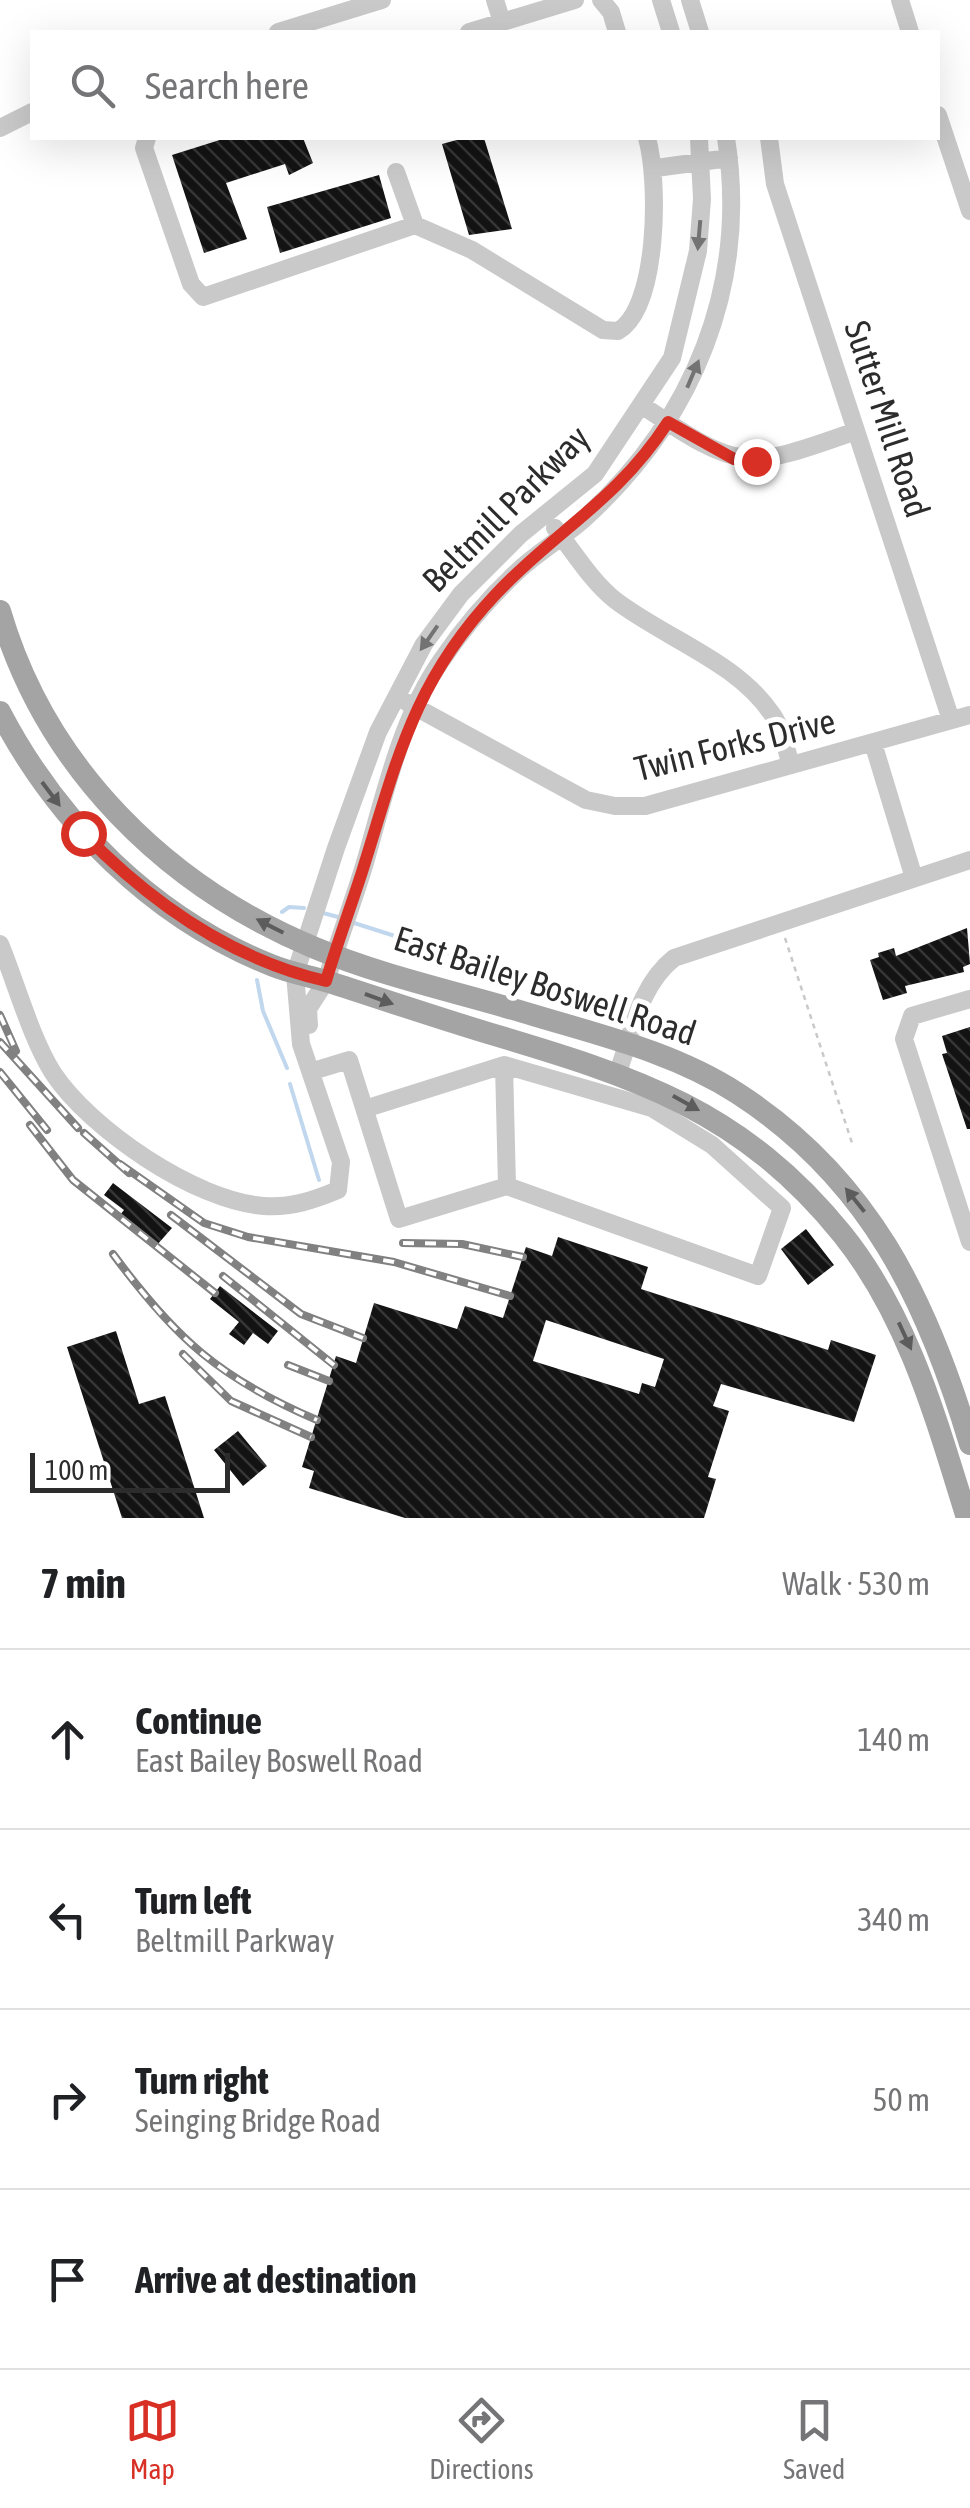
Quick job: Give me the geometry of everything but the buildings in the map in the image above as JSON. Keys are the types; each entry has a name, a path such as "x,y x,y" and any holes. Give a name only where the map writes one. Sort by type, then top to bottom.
{"main road":[{"name":"East Bailey Boswell Road","path":"0,612 43,714 80,772 112,811 169,865 214,896 334,955 672,1057 738,1093 789,1133 847,1190 885,1239 916,1292 940,1348 970,1444"},
{"name":"East Bailey Boswell Road","path":"0,712 53,797 127,876 221,941 295,974 618,1072 670,1094 741,1137 806,1193 879,1286 912,1352 967,1518"}],"street":[{"path":"284,30 382,0"},
{"path":"495,0 502,22"},
{"path":"476,30 575,0"},
{"path":"602,0 616,30"},
{"path":"661,0 670,30"},
{"path":"690,0 699,30"},
{"path":"900,0 909,30"},
{"path":"0,128 30,113"},
{"path":"940,120 970,211"},
{"path":"146,140 144,148 195,294 203,297 280,275 415,225 472,250 603,330 618,331 639,309 648,267 656,168 648,140"},
{"name":"Beltmill Parkway","path":"295,974 395,695 424,644 461,594 594,474 672,358 698,251 698,140"},
{"name":"Beltmill Parkway","path":"312,1072 308,1009 326,981 415,708 439,663 521,568 641,464 668,422 718,318 732,208 726,140"},
{"name":"Sutter Mill Road","path":"769,140 775,184 856,430 961,717"},
{"path":"656,168 728,158"},
{"path":"396,172 415,225"},
{"path":"643,406 734,459 756,461 788,455 856,430"},
{"path":"545,515 610,596 685,648 730,670 751,688 774,717 791,765"},
{"name":"Twin Forks Drive","path":"395,695 586,800 615,806 644,806 961,717"},
{"path":"872,743 914,878"},
{"path":"618,1072 644,994 658,970 690,950 970,860"},
{"path":"0,944 52,1072 96,1122 133,1149 197,1185 262,1206 306,1204 338,1190 342,1162 301,1044 295,974"},
{"path":"970,999 912,1016 904,1039 970,1242"},
{"path":"312,1072 349,1060 399,1218 506,1186 758,1276 782,1208 712,1145 652,1108 504,1065 374,1106"},
{"path":"504,1065 506,1186"}],"path":[{"path":"780,921 852,1146"}],"waterway":[{"path":"282,912 289,907 304,908"},
{"path":"323,913 338,917"},
{"path":"351,922 527,978"},
{"path":"257,980 263,1011 287,1068"},
{"path":"290,1084 319,1180"}],"railway":[{"path":"0,1015 16,1051"},
{"path":"0,1042 78,1128"},
{"path":"0,1072 47,1130"},
{"path":"30,1125 73,1180 215,1293"},
{"path":"84,1133 129,1173"},
{"path":"120,1164 204,1223 248,1237 394,1262 510,1296"},
{"path":"171,1215 301,1314 363,1338"},
{"path":"403,1243 462,1244 523,1257"},
{"path":"113,1254 157,1309 202,1353 252,1388 317,1420"},
{"path":"223,1276 334,1365"},
{"path":"183,1354 231,1401 311,1437"},
{"path":"288,1365 329,1381"}],"route":[{"path":"83,833 127,876 196,927 272,966 326,981 386,787 415,708 439,663 461,634 521,568 584,520 641,464 668,422 734,459 756,461"}]}
